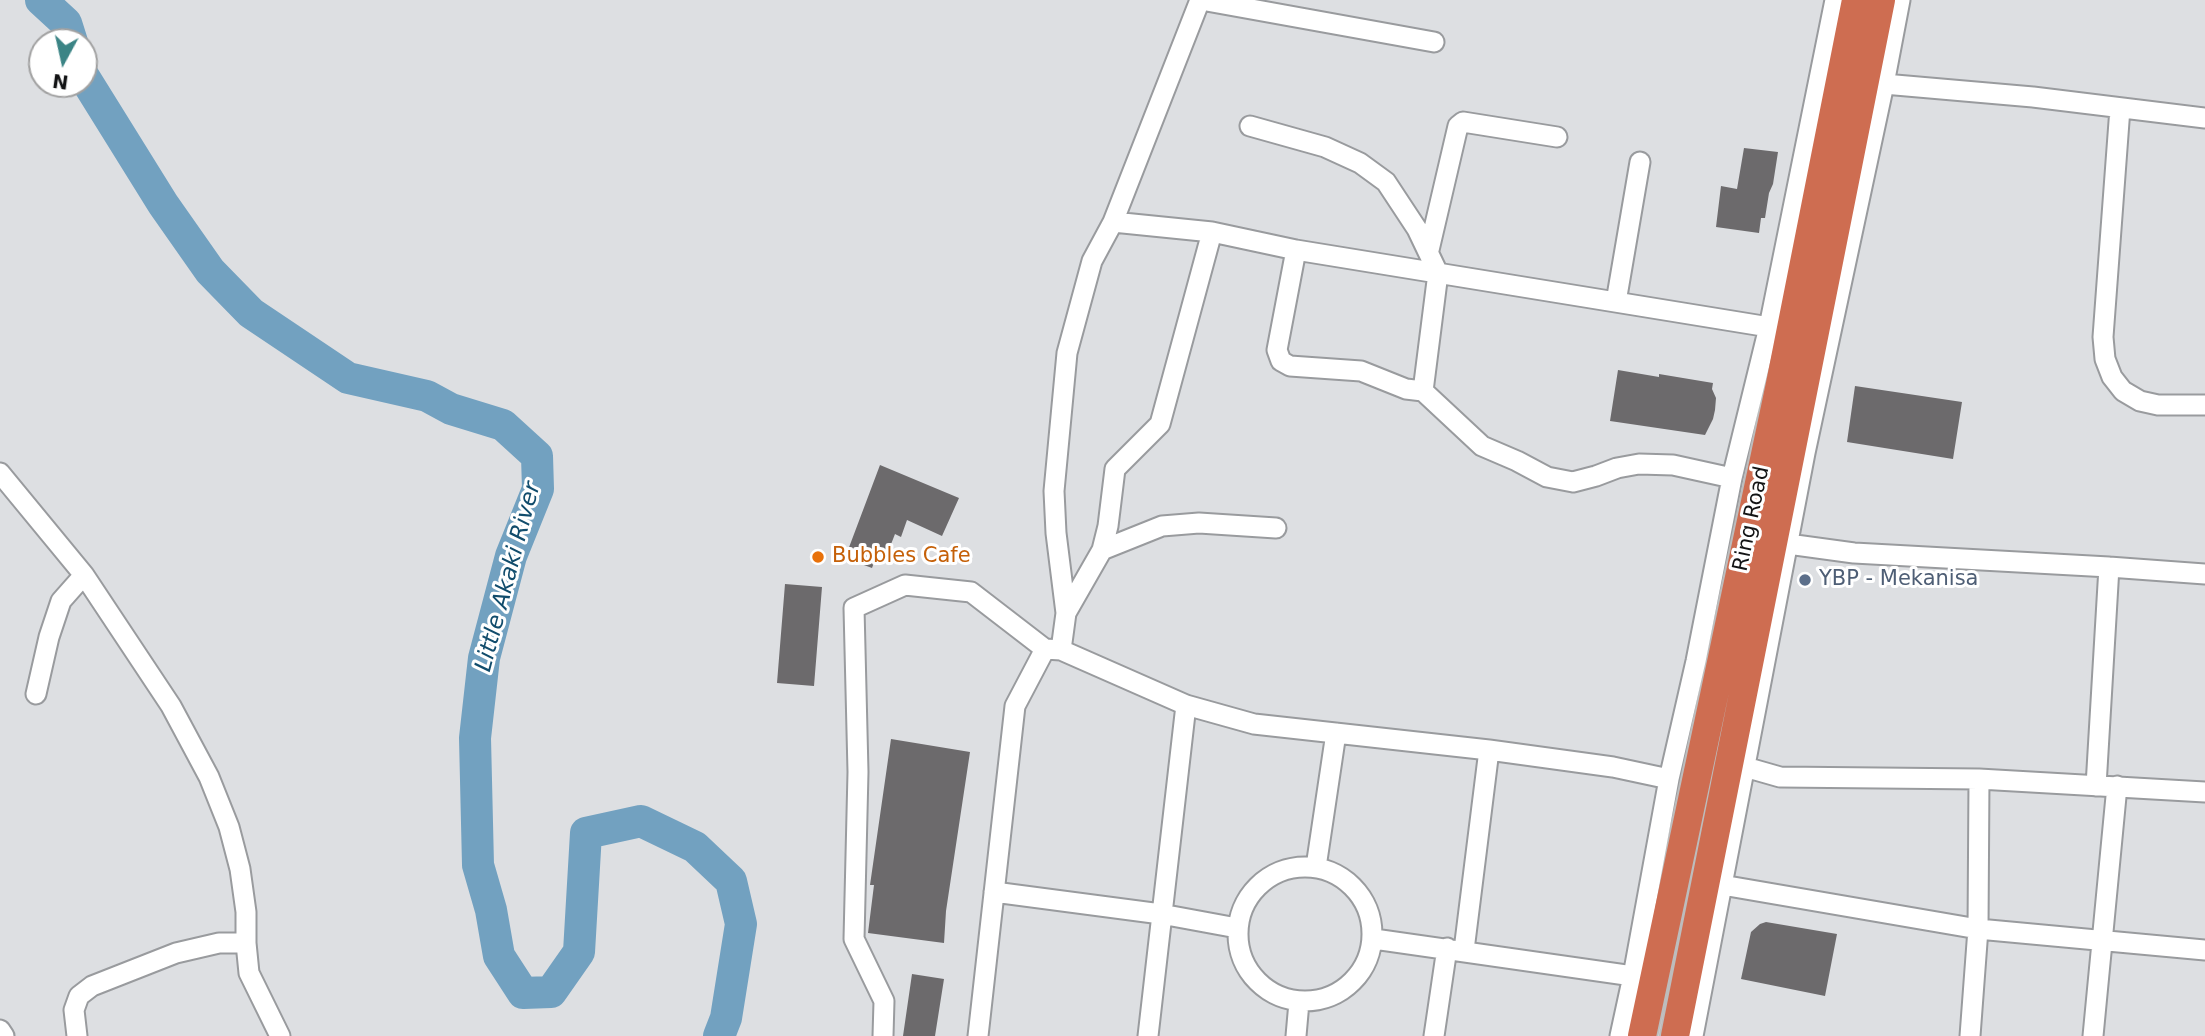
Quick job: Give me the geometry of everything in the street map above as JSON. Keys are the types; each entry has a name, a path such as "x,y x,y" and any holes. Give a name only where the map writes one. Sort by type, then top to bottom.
{"highway":[{"name":"Ring Road","path":"1642,1036 1780,384 1856,0"},
{"name":"Ring Road","path":"1675,1036 1881,0"}],"street":[{"path":"1066,613 1065,588 1056,533 1054,491 1067,353 1092,261 1113,222 1201,0 1434,41"},
{"path":"1620,1036 1669,779 1696,661 1732,478 1769,327 1835,0"},
{"path":"1693,1036 1805,453 1900,0"},
{"path":"1884,84 2033,97 2205,118"},
{"path":"2120,108 2103,337 2105,359 2112,377 2123,391 2140,401 2158,405 2205,405"},
{"path":"1429,250 1458,126 1463,122 1558,137"},
{"path":"1250,126 1325,148 1360,163 1386,182 1429,250 1438,273 1423,391"},
{"path":"1616,302 1640,162"},
{"path":"1113,222 1212,232 1296,250 1769,327"},
{"path":"978,1036 1015,706 1053,650 1066,613 1102,550 1108,526 1115,469 1160,424 1212,232"},
{"path":"1296,250 1277,351 1281,361 1290,366 1361,371 1406,389 1423,391 1482,446 1546,477 1573,482 1639,464 1672,465 1732,478"},
{"path":"0,473 83,575 171,706 209,777 229,827 240,869 246,912 249,973 280,1036"},
{"path":"1102,550 1162,526 1199,523 1276,528"},
{"path":"1788,544 1854,553 2205,574"},
{"path":"2096,786 2109,567"},
{"path":"36,694 49,637 61,601 83,575"},
{"path":"883,1036 884,1001 854,939 858,772 854,608 905,585 971,592 1053,650 1186,705 1254,724 1613,766 1669,779"},
{"path":"1148,1036 1186,705"},
{"path":"1316,867 1336,733"},
{"path":"1434,1036 1455,949 1489,750"},
{"path":"1745,767 1780,777 1979,779 2205,792"},
{"path":"1970,1036 1978,929 1979,779"},
{"path":"2093,1036 2117,786"},
{"path":"1294,867 1316,867 1336,873 1353,886 1366,902 1374,939 1367,963 1355,980 1338,992 1319,1000 1299,1002 1278,995 1260,984 1247,968 1239,949 1237,928 1243,907 1255,888 1272,874 1294,867"},
{"path":"1722,885 1978,929 2205,950"},
{"path":"994,892 1161,914 1237,928"},
{"path":"1374,939 1633,976"},
{"path":"77,1036 74,1010 79,996 92,986 176,953 219,943 246,943"},
{"path":"1296,1036 1299,1002"},
{"path":"0,1030 4,1036"}],"building":[{"path":"1744,148 1778,152 1773,184 1765,218 1761,218 1759,233 1716,227 1721,186 1737,189"},
{"path":"1618,370 1713,383 1715,410 1705,435 1610,421"},
{"path":"1855,386 1962,402 1953,459 1847,442"},
{"path":"880,465 959,498 942,536 907,520 901,537 895,534 888,552 879,549 872,568 845,558"},
{"path":"785,584 822,587 814,686 777,683"},
{"path":"891,739 970,752 946,911 944,943 868,933 874,885 870,885"},
{"path":"1766,922 1837,934 1825,996 1741,979 1751,932"},
{"path":"912,974 944,979 935,1036 903,1036"}],"waterway":[{"name":"Little Akaki River","path":"41,0 66,23 68,28"},
{"name":"Little Akaki River","path":"97,98 163,204 210,271 251,313 348,378 427,396 451,409 503,425 537,456 538,489 511,556 484,658 475,738 478,865 491,910 499,956 523,993 551,992 579,952 586,833 641,821 695,847 731,881 741,924 726,1018 719,1036"}],"place":[{"name":"Bubbles Cafe","path":"818,557"},
{"name":"YBP - Mekanisa","path":"1805,580"}]}
